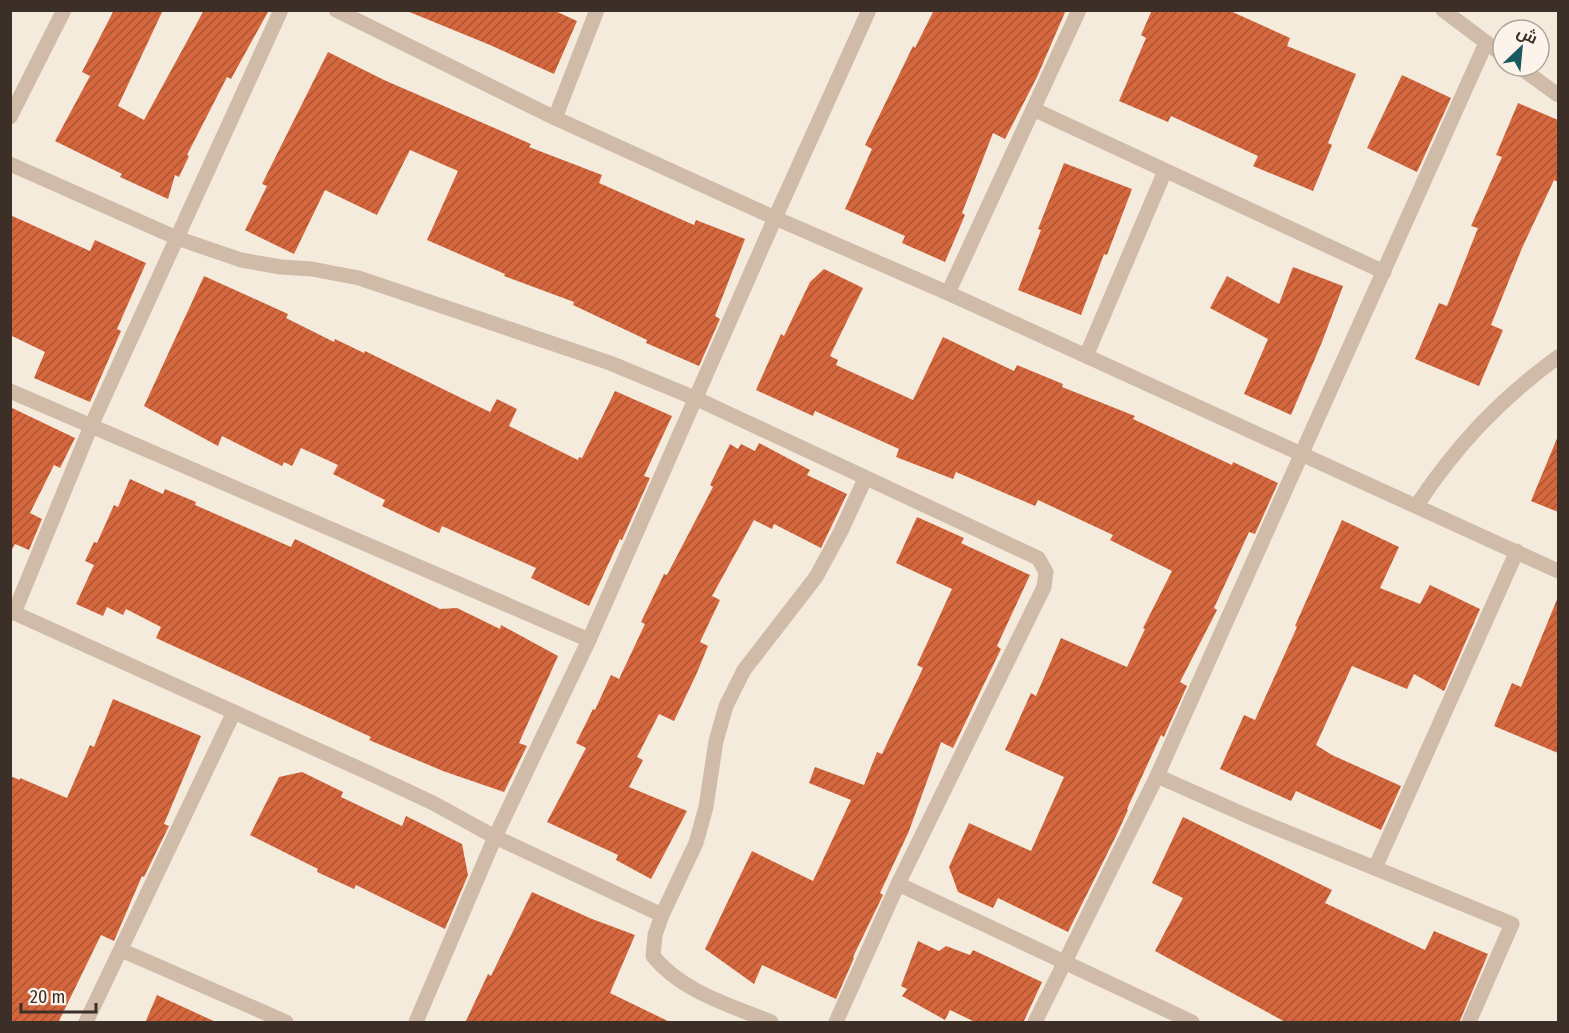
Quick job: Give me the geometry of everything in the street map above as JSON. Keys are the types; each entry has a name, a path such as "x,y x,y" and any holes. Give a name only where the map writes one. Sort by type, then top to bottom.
{"street":[{"path":"10,117 64,10"},
{"path":"281,10 91,426 13,612 433,803 495,837 662,915"},
{"path":"336,10 555,118 775,218 948,293 1558,571"},
{"path":"555,118 597,10"},
{"path":"416,1023 495,837 590,640 869,10"},
{"path":"948,293 1079,10"},
{"path":"1443,10 1491,47"},
{"path":"1035,1023 1157,776 1486,43"},
{"path":"1535,78 1558,95"},
{"path":"1033,109 1384,272"},
{"path":"10,164 177,238 241,260 280,267 312,269 359,278 610,363 697,399 1038,558 1046,572 1044,587 898,884 836,1023"},
{"path":"1086,356 1165,171"},
{"path":"1417,506 1441,468 1484,420 1558,357"},
{"path":"10,391 590,640"},
{"path":"771,1023 693,989 664,971 652,956 655,935 696,843 706,807 716,741 726,706 744,669 816,577 866,479"},
{"path":"1375,868 1517,551"},
{"path":"86,1023 234,712"},
{"path":"1157,776 1252,818 1512,924 1469,1023"},
{"path":"898,884 1192,1023"},
{"path":"121,950 286,1023"}],"building":[{"path":"114,10 163,10 118,106 144,120 204,10 269,10 231,79 227,77 187,155 189,156 179,177 175,175 168,199 120,177 122,174 55,141 90,76 82,72"},
{"path":"553,10 577,21 554,74 407,11"},
{"path":"934,10 1066,10 1037,77 1005,139 993,133 962,213 965,215 945,262 902,243 905,236 845,209 872,149 865,145 913,46 915,48"},
{"path":"1152,10 1228,10 1290,38 1287,46 1356,74 1328,143 1332,145 1313,191 1253,166 1258,156 1171,116 1168,122 1119,101 1146,38 1141,35"},
{"path":"328,52 384,80 531,144 529,147 602,175 599,183 694,225 696,220 745,239 715,316 720,319 699,366 646,343 647,340 573,305 574,302 504,276 505,274 427,240 458,171 410,150 377,215 325,190 294,254 245,230 267,186 262,184"},
{"path":"1402,75 1451,98 1417,172 1367,148"},
{"path":"1518,103 1558,120 1558,182 1554,180 1522,248 1491,325 1503,330 1479,386 1415,359 1439,303 1447,306 1478,228 1471,226 1502,157 1496,155"},
{"path":"1064,163 1132,189 1081,315 1018,290 1041,230 1038,229"},
{"path":"10,215 90,251 95,240 146,263 117,329 121,331 90,402 34,378 45,352 10,335"},
{"path":"1293,267 1343,286 1291,415 1244,394 1268,339 1210,308 1227,276 1279,304"},
{"path":"824,269 863,288 830,356 838,360 836,365 913,400 943,337 1014,371 1017,365 1063,384 1062,387 1135,416 1133,419 1232,465 1233,462 1278,483 1255,534 1249,532 1214,608 1217,610 1180,682 1187,686 1164,737 1161,735 1116,836 1068,932 998,898 993,908 958,892 949,867 969,823 1031,851 1064,777 1005,750 1031,693 1036,696 1061,638 1127,667 1145,629 1143,628 1172,571 1110,540 1113,535 1038,500 1035,506 956,472 953,479 896,457 899,449 815,411 813,416 756,390 781,334 784,336 810,282"},
{"path":"204,276 288,314 286,318 334,342 335,339 364,353 365,351 490,412 497,399 517,409 509,426 578,460 579,457 582,458 615,391 672,416 644,476 650,478 589,606 531,578 536,568 442,526 439,533 382,506 385,500 333,474 338,465 301,448 292,466 284,462 282,466 222,436 218,446 144,406"},
{"path":"10,407 75,438 60,468 54,465 30,513 42,519 29,550 15,544 10,553"},
{"path":"1558,436 1558,512 1531,501"},
{"path":"759,443 810,470 807,475 847,494 821,548 774,524 772,529 754,520 712,596 720,600 700,642 708,646 696,675 674,721 659,714 637,757 643,760 629,787 687,811 651,879 616,860 618,855 547,822 586,748 576,743 611,675 619,679 645,624 641,622 664,574 667,575 713,487 710,485 730,444 738,449 741,444 755,451"},
{"path":"130,479 163,494 165,489 196,502 195,505 291,547 295,539 440,609 457,608 500,629 501,625 558,656 519,743 527,746 504,792 443,771 369,740 371,737 156,638 161,627 126,609 123,615 107,607 103,616 76,604 94,565 85,561 94,542 97,543 114,505 118,507"},
{"path":"917,517 964,538 961,543 1030,575 997,646 1001,649 953,748 941,742 909,831 880,893 883,895 853,957 836,999 762,965 754,984 705,949 752,851 813,881 851,800 809,783 815,767 864,785 877,752 882,754 923,668 917,665 952,589 896,563"},
{"path":"1342,520 1399,547 1380,588 1420,604 1430,585 1480,609 1444,691 1414,674 1407,689 1352,666 1316,745 1332,755 1401,786 1381,830 1296,791 1291,801 1220,769 1244,715 1255,720"},
{"path":"1558,597 1558,753 1494,726 1512,683 1521,687"},
{"path":"113,699 201,736 164,824 169,826 144,877 142,876 114,941 101,935 58,1023 10,1023 10,776 67,798 90,745 94,747"},
{"path":"302,772 343,792 341,797 402,826 406,816 462,844 468,875 445,929 356,885 354,889 317,872 318,869 250,835 279,777"},
{"path":"1183,817 1332,890 1325,903 1425,950 1434,931 1488,954 1459,1023 1287,1023 1155,951 1183,898 1152,883"},
{"path":"532,892 592,919 635,935 610,993 672,1023 465,1023 488,974 491,976"},
{"path":"918,941 939,951 946,946 970,955 973,950 1042,982 1023,1023 977,1023 950,1010 945,1020 902,996 907,989 901,986"},
{"path":"157,995 218,1023 145,1023"}]}
